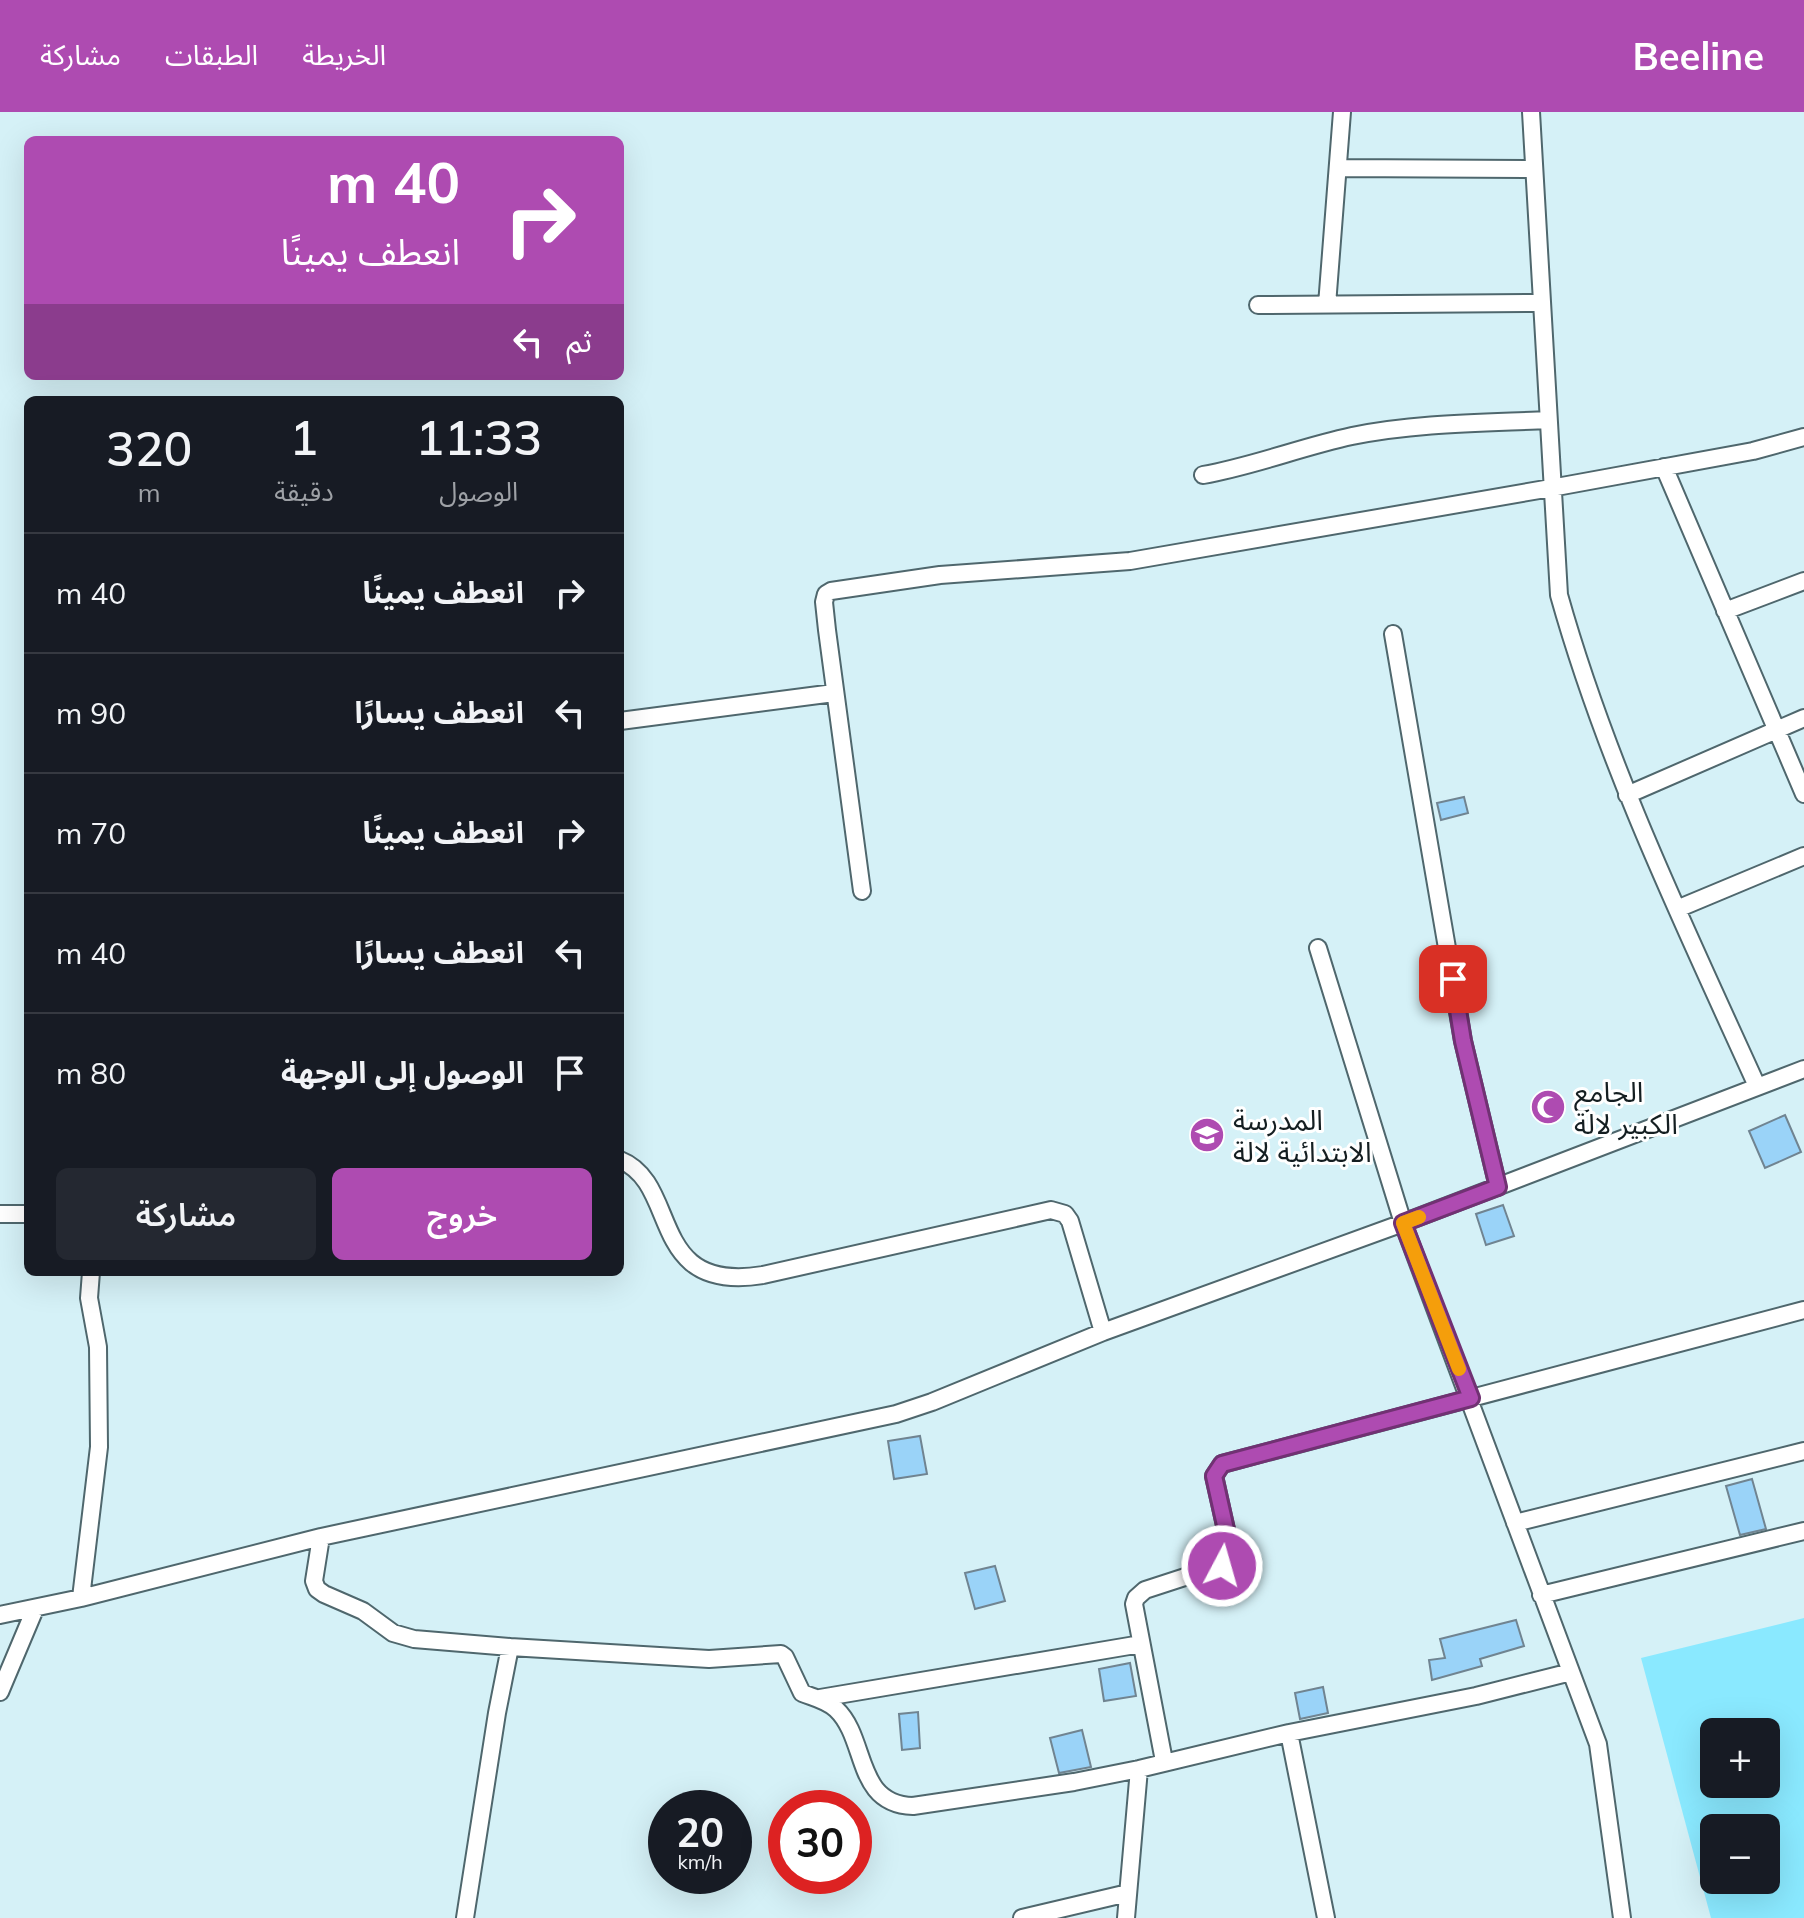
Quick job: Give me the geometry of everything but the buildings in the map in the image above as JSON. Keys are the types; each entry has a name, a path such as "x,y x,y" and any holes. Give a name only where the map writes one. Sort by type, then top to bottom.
{"street":[{"path":"1327,305 1342,112"},
{"path":"1531,112 1559,595 1573,644 1627,795 1757,1086"},
{"path":"1338,168 1533,169"},
{"path":"1258,305 1541,303"},
{"path":"1203,475 1252,466 1313,445 1401,428 1548,420"},
{"path":"862,891 824,602 826,594 831,591 940,575 1130,561 1753,451 1804,437"},
{"path":"1664,467 1804,794"},
{"path":"1725,611 1804,581"},
{"path":"1393,634 1463,1041 1498,1187"},
{"path":"624,720 834,693"},
{"path":"1627,795 1804,718"},
{"path":"1677,909 1804,856"},
{"path":"1318,948 1403,1223 1598,1744 1622,1918"},
{"path":"0,1615 81,1598 321,1537 896,1414 1103,1332 1403,1223 1804,1069"},
{"path":"624,1162 636,1169 644,1179 674,1245 687,1258 730,1278 763,1275 1051,1210 1059,1211 1070,1221 1103,1332"},
{"path":"0,1214 24,1214"},
{"path":"81,1598 99,1447 98,1347 89,1298 91,1276"},
{"path":"1164,1761 1134,1604 1140,1593 1222,1566 1230,1558 1214,1476 1222,1464 1804,1310"},
{"path":"1515,1523 1804,1451"},
{"path":"1541,1595 1804,1531"},
{"path":"321,1537 314,1581 317,1589 363,1611 393,1633 414,1639 709,1659 781,1654 802,1693 820,1698 842,1717 874,1787 903,1806 1074,1782 1139,1769 1289,1733 1476,1696 1571,1672"},
{"path":"0,1692 35,1609"},
{"path":"820,1698 1141,1644"},
{"path":"465,1918 510,1647"},
{"path":"1289,1733 1326,1918"},
{"path":"1126,1918 1139,1769"},
{"path":"1022,1918 1128,1893"}],"shaded area":[{"path":"1804,1618 1804,1918 1711,1918 1705,1894 1780,1894 1780,1814 1700,1814 1700,1877 1641,1658"}],"slow traffic":[{"path":"1419,1217 1403,1223 1459,1369"}],"place":[{"name":"الجامع الكبير لالة","path":"1548,1107"},
{"name":"المدرسة الابتدائية لالة","path":"1207,1135"}],"route":[{"path":"1222,1566 1228,1563 1231,1552 1214,1476 1222,1464 1471,1398 1403,1223 1498,1187 1463,1041 1453,979"}]}
